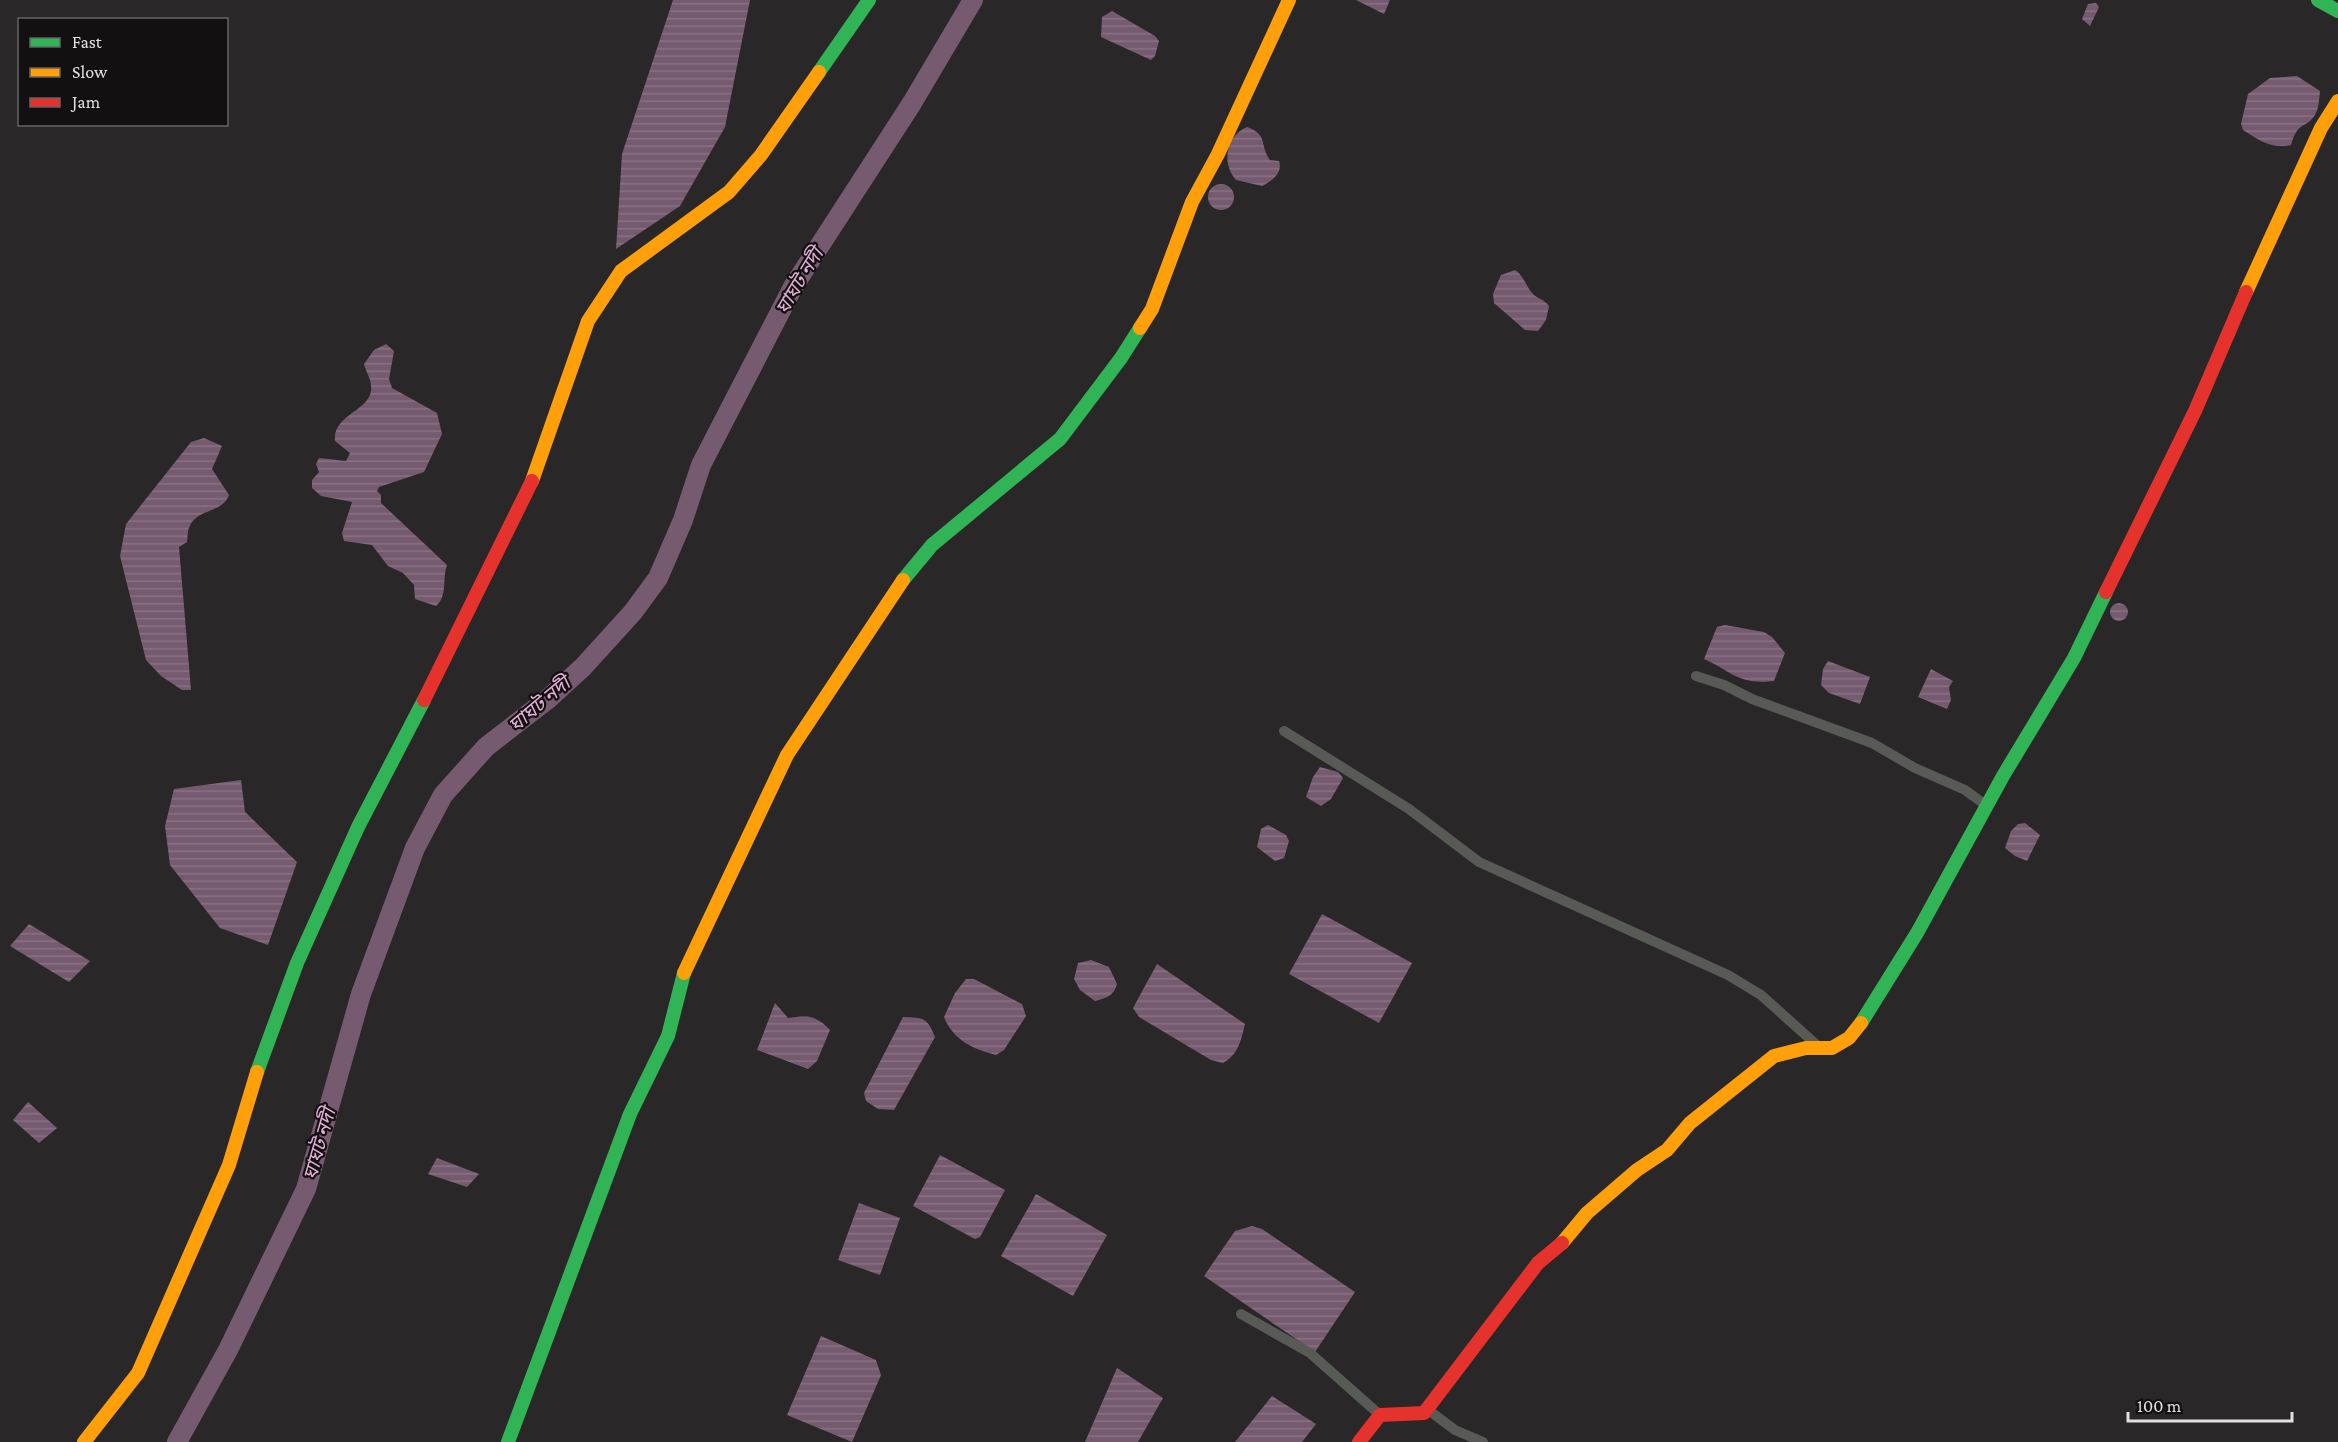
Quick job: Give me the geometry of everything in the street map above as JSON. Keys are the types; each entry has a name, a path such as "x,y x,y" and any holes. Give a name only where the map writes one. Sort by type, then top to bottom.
{"street":[{"path":"84,1442 138,1373 229,1165 254,1080 297,963 358,827 477,596 532,480 588,321 621,271 729,192 761,155 869,0"},
{"path":"508,1442 630,1114 668,1036 686,964 787,755 891,594 932,545 1060,439 1121,357 1152,309 1192,201 1218,154 1289,0"},
{"path":"2318,0 2338,11"},
{"path":"1424,1413 1538,1263 1561,1244 1587,1213 1637,1170 1666,1150 1690,1123 1774,1056 1819,1047 1832,1048 1849,1038 1863,1021 1917,933 2074,658 2195,411 2260,260 2322,128 2338,101"},
{"path":"1696,676 1872,743 1916,768 1965,790 1988,806"},
{"path":"1284,731 1409,809 1479,862 1728,975 1761,995 1819,1047"},
{"path":"1241,1314 1310,1353 1380,1414 1431,1412 1455,1430 1483,1442"},
{"path":"1359,1442 1380,1414"}],"shaded area":[{"path":"673,0 750,0 725,127 680,206 616,249 622,154"},
{"path":"1356,0 1390,0 1384,14"},
{"path":"2096,3 2099,7 2090,26 2082,19 2088,4"},
{"path":"1112,11 1155,36 1159,41 1155,56 1151,60 1101,37 1102,17"},
{"path":"2297,76 2320,91 2315,115 2299,128 2291,145 2272,145 2260,141 2243,130 2241,124 2248,94 2270,78"},
{"path":"1247,127 1261,137 1270,160 1279,161 1278,173 1262,186 1236,180 1228,166 1230,143 1240,131"},
{"path":"1221,184 1230,188 1234,197 1230,206 1221,210 1212,206 1208,197 1212,188"},
{"path":"1515,270 1533,294 1549,306 1546,320 1538,331 1525,330 1494,303 1493,294 1501,275"},
{"path":"386,344 394,351 389,379 392,388 437,413 442,434 424,472 379,487 377,491 381,495 381,503 447,565 442,597 436,606 415,599 414,585 403,573 388,566 372,545 344,541 342,533 352,502 321,496 312,488 312,480 319,472 316,464 319,458 346,461 350,453 335,441 336,432 340,424 366,401 370,394 371,383 364,364 374,350"},
{"path":"204,438 222,446 212,469 229,495 221,505 192,522 188,530 187,542 179,547 191,690 182,690 161,676 146,660 120,556 126,524 191,442"},
{"path":"2115,603 2123,603 2128,608 2126,619 2115,621 2110,616 2110,608"},
{"path":"1725,625 1764,632 1772,637 1785,653 1774,681 1744,679 1704,659 1717,627"},
{"path":"1828,661 1870,677 1860,704 1829,693 1821,685 1823,669"},
{"path":"1931,669 1953,681 1949,687 1951,700 1947,709 1918,697"},
{"path":"1320,767 1338,772 1343,778 1331,799 1321,806 1306,797 1313,777"},
{"path":"241,780 245,812 297,862 268,945 220,928 170,865 165,826 174,789"},
{"path":"2025,823 2040,835 2027,861 2015,856 2005,848 2011,831 2018,824"},
{"path":"1268,825 1286,835 1289,841 1284,858 1275,861 1257,847 1261,829"},
{"path":"1322,914 1412,963 1379,1023 1289,974"},
{"path":"29,924 90,961 69,982 10,946"},
{"path":"1091,960 1109,967 1117,984 1112,994 1095,1001 1080,990 1074,979 1078,963"},
{"path":"1157,964 1245,1024 1233,1055 1223,1063 1211,1060 1139,1017 1133,1008"},
{"path":"966,979 974,979 1022,1004 1026,1016 1004,1050 996,1055 979,1050 958,1038 944,1017 955,993"},
{"path":"775,1003 788,1018 811,1017 830,1030 817,1061 808,1069 757,1050"},
{"path":"903,1017 924,1020 935,1037 894,1110 878,1109 866,1101 864,1093"},
{"path":"28,1102 57,1128 39,1143 13,1120"},
{"path":"940,1155 1005,1190 980,1237 975,1239 913,1206"},
{"path":"437,1158 479,1174 467,1187 428,1174"},
{"path":"1036,1194 1107,1235 1073,1296 1001,1256"},
{"path":"859,1203 900,1218 880,1275 838,1260"},
{"path":"1252,1226 1262,1229 1355,1292 1315,1352 1204,1276 1235,1231"},
{"path":"821,1336 876,1360 881,1375 852,1442 787,1415"},
{"path":"1117,1368 1163,1398 1138,1442 1085,1442"},
{"path":"1272,1396 1316,1424 1302,1442 1235,1442"}],"waterway":[{"name":"ঘাঘট নদী","path":"177,1442 228,1350 306,1189 361,994 415,848 443,795 486,747 548,699 583,667 633,612 658,578 683,520 701,465 793,287 912,103 973,0"}],"traffic: fast":[{"path":"819,72 869,0"},
{"path":"2318,0 2338,11"},
{"path":"903,580 932,545 1060,439 1121,358 1140,328"},
{"path":"1861,1023 1917,933 2003,776 2074,658 2106,592"},
{"path":"257,1072 297,963 358,827 424,700"},
{"path":"508,1442 630,1114 668,1036 684,973"}],"traffic: slow":[{"path":"1140,328 1152,309 1192,202 1218,154 1289,0"},
{"path":"532,481 588,321 621,271 729,192 761,155 819,72"},
{"path":"2246,292 2321,128 2338,101"},
{"path":"684,973 787,755 903,580"},
{"path":"1562,1243 1587,1213 1637,1170 1667,1150 1690,1123 1774,1056 1806,1048 1832,1048 1849,1038 1861,1023"},
{"path":"84,1442 138,1373 229,1165 257,1072"}],"traffic: jam":[{"path":"2106,592 2195,411 2246,292"},
{"path":"424,700 532,481"},
{"path":"1359,1442 1380,1415 1424,1413 1538,1263 1562,1243"}]}
